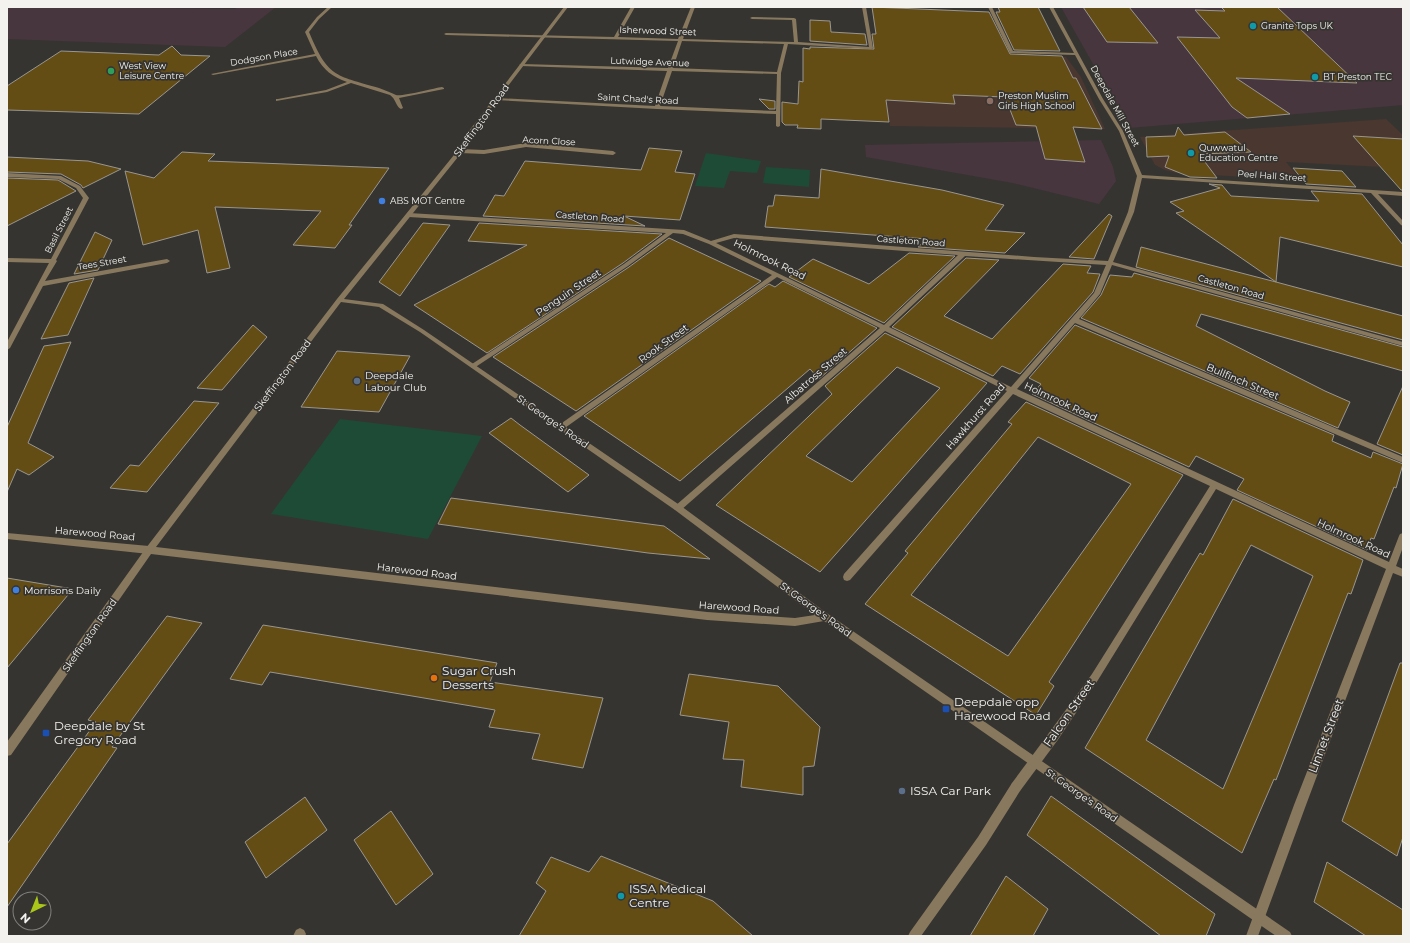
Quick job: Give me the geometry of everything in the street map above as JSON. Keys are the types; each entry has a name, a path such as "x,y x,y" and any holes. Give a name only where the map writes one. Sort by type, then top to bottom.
{"street":[{"path":"330,7 318,18 308,32 317,55 332,73 349,83 390,93 396,97 401,108"},
{"name":"Skeffington Road","path":"7,751 149,550 340,300 460,151 521,65 546,36 566,7"},
{"path":"616,38 633,7"},
{"path":"657,108 669,70 693,7"},
{"name":"Isherwood Street","path":"446,34 786,44 796,43 870,48 864,7"},
{"path":"990,7 1011,52 1077,54"},
{"name":"Deepdale Mill Street","path":"1052,7 1121,131 1140,176"},
{"path":"796,43 794,19 797,13"},
{"path":"752,18 794,19"},
{"path":"778,126 779,73 786,44"},
{"name":"Dodgson Place","path":"213,74 317,55"},
{"name":"Lutwidge Avenue","path":"521,65 779,73"},
{"path":"278,100 327,90 349,83"},
{"path":"396,97 442,88"},
{"name":"Saint Chad's Road","path":"496,99 778,113"},
{"name":"Acorn Close","path":"460,151 484,152 526,146 613,154"},
{"name":"Basil Street","path":"7,176 59,177 78,186 86,198 7,348"},
{"path":"1111,263 1131,212 1140,176"},
{"name":"Peel Hall Street","path":"1140,176 1403,194"},
{"path":"1373,192 1403,224"},
{"name":"Castleton Road","path":"409,215 684,232 712,243 734,236 963,254 1111,263 1403,344"},
{"name":"Penguin Street","path":"474,366 619,270 672,231"},
{"name":"Holmrook Road","path":"712,243 1012,390 1215,484 1403,574"},
{"name":"Albatross Street","path":"678,508 885,328 963,254"},
{"path":"7,260 54,261"},
{"name":"Tees Street","path":"41,284 167,261"},
{"name":"Hawkhurst Road","path":"847,577 1097,294 1111,263"},
{"name":"Rook Street","path":"562,427 776,275"},
{"name":"St George's Road","path":"340,300 381,305 422,330 678,508 825,617 1286,936"},
{"name":"Bullfinch Street","path":"1075,320 1403,460"},
{"name":"Falcon Street","path":"914,936 982,841 1016,787 1095,678 1215,484"},
{"name":"Harewood Road","path":"7,536 149,550 707,616 794,622 825,617"},
{"name":"Linnet Street","path":"1252,936 1300,805 1403,536"}],"shaded area":[{"path":"7,7 235,9 238,7 276,7 225,47 7,39"},
{"path":"1061,7 1403,7 1403,105 1129,128"},
{"name":"Preston Muslim Girls High School","path":"1016,55 1066,57 1081,77 1105,129 890,126 881,60"},
{"path":"1386,119 1403,135 1403,168 1286,162 1301,180 1176,173 1155,165 1140,137"},
{"path":"1101,140 1113,167 1116,181 1099,204 1013,183 866,157 865,145"}],"green space":[{"path":"706,153 761,161 757,173 730,171 724,188 695,186"},
{"path":"766,167 810,170 809,187 763,183"},
{"path":"340,419 482,436 428,539 271,514"}],"building":[{"path":"872,7 989,12 1010,54 1062,56 1073,78 1076,78 1102,129 1073,127 1085,162 1045,159 1036,126 1016,125 1005,97 953,95 955,104 886,100 889,122 821,119 821,129 797,128 798,125 785,125 782,122 782,102 798,104 799,81 803,82 803,48 874,49 872,34 876,34"},
{"path":"998,7 1038,7 1060,51 1014,50 996,12 1000,12"},
{"path":"1083,7 1129,7 1158,43 1107,42"},
{"path":"1221,7 1277,7 1357,83 1236,78 1290,114 1247,118 1232,107 1177,37 1220,38 1195,10 1225,11"},
{"path":"810,20 830,21 831,32 865,34 867,45 810,41"},
{"name":"West View Leisure Centre","path":"172,46 181,55 210,56 139,114 7,110 7,86 61,51 159,55"},
{"path":"759,99 775,101 775,109 769,109"},
{"name":"Quwwatul Education Centre","path":"1178,127 1184,135 1225,132 1251,152 1199,154 1217,178 1190,177 1165,167 1169,156 1147,157 1146,137 1175,136"},
{"path":"1353,136 1403,139 1403,190 1401,190"},
{"path":"649,148 682,151 675,172 695,174 680,220 624,216 645,226 483,216 495,195 504,196 525,161 641,170"},
{"path":"182,152 215,154 208,161 389,168 349,225 352,225 335,248 293,245 321,211 215,207 230,268 207,273 198,230 143,245 125,171 154,178"},
{"path":"7,157 88,161 121,169 83,188 81,185 61,174 7,172"},
{"path":"1293,168 1342,171 1356,187 1306,184"},
{"path":"821,169 942,190 1004,205 985,230 1025,233 1005,253 918,247 927,239 765,227 768,206 773,206 775,195 819,198"},
{"path":"7,178 58,180 76,191 7,226"},
{"path":"1209,184 1222,185 1231,196 1319,201 1311,191 1362,194 1403,245 1403,267 1280,237 1276,282 1176,213 1184,211 1170,202 1220,188"},
{"path":"1109,214 1112,216 1094,259 1069,257"},
{"path":"423,223 450,225 400,296 379,282"},
{"path":"479,223 662,234 623,263 487,353 414,305 527,245 468,241"},
{"path":"95,232 112,240 98,270 74,274"},
{"path":"669,238 761,281 576,411 493,357 629,267"},
{"path":"1141,247 1403,316 1403,340 1136,267"},
{"path":"909,253 955,256 884,323 789,277 813,259 869,284"},
{"path":"966,258 999,260 944,316 992,339 1063,264 1091,266 1087,273 1100,274 1093,292 1020,374 1002,366 993,376 892,327"},
{"path":"1134,273 1403,347 1403,371 1201,314 1196,326 1350,402 1338,428 1081,318 1101,295 1110,275 1132,277"},
{"path":"94,278 68,335 41,339 69,283"},
{"path":"783,281 877,328 819,379 810,369 680,481 584,416 769,284 775,287"},
{"path":"253,325 267,337 222,390 197,388"},
{"path":"1075,325 1334,435 1332,441 1371,458 1373,452 1403,464 1396,488 1394,487 1374,539 1371,538 1367,550 1237,490 1244,479 1196,456 1189,467 1032,394 1041,384 1029,378"},
{"path":"885,333 987,383 820,572 716,505 832,394 825,386","holes":["897,367 940,388 852,482 806,456"]},
{"path":"71,342 28,443 54,457 29,475 17,469 7,492 7,427 44,346"},
{"name":"Deepdale Labour Club","path":"337,351 410,356 379,412 301,407"},
{"path":"1403,386 1403,455 1377,444"},
{"path":"194,401 219,403 147,492 110,488 130,465 139,466"},
{"path":"1026,402 1183,475 1049,682 1054,686 1036,715 865,604 908,553 905,551 1012,424 1008,422","holes":["1038,437 1131,484 1008,656 911,595"]},
{"path":"511,418 589,475 568,492 489,433"},
{"path":"451,498 664,526 710,559 648,553 438,524"},
{"path":"1233,499 1363,560 1351,594 1348,593 1276,780 1274,779 1242,853 1085,748 1200,553 1203,555","holes":["1251,545 1313,576 1223,789 1146,740"]},
{"path":"7,578 73,589 7,668"},
{"path":"167,616 202,623 112,747 117,748 18,891 12,891 12,900 7,907 7,844 96,722 88,720"},
{"path":"263,625 497,663 490,682 603,698 583,768 532,759 540,734 489,727 495,710 270,672 262,685 230,679"},
{"path":"1400,663 1403,663 1403,837 1397,856 1342,821"},
{"path":"689,674 778,686 820,727 814,766 803,767 803,795 741,787 744,760 723,759 729,722 680,715"},
{"path":"1051,796 1215,914 1206,936 1161,936 1027,835"},
{"path":"305,797 327,830 266,878 245,842"},
{"path":"391,811 433,874 396,905 354,840"},
{"name":"ISSA Medical Centre","path":"601,856 713,901 753,936 519,936 546,891 536,883 551,857 589,872"},
{"path":"1327,862 1403,910 1403,936 1366,936 1314,902"},
{"path":"1006,876 1048,909 1033,936 970,936"}],"place":[{"name":"Granite Tops UK","path":"1253,26"},
{"name":"West View Leisure Centre","path":"111,71"},
{"name":"BT Preston TEC","path":"1315,77"},
{"name":"Preston Muslim Girls High School","path":"990,101"},
{"name":"Quwwatul Education Centre","path":"1191,153"},
{"name":"ABS MOT Centre","path":"382,201"},
{"name":"Deepdale Labour Club","path":"357,381"},
{"name":"Morrisons Daily","path":"16,590"},
{"name":"Sugar Crush Desserts","path":"434,678"},
{"name":"Deepdale opp Harewood Road","path":"946,709"},
{"name":"Deepdale by St Gregory Road","path":"46,733"},
{"name":"ISSA Car Park","path":"902,791"},
{"name":"ISSA Medical Centre","path":"621,896"}]}
